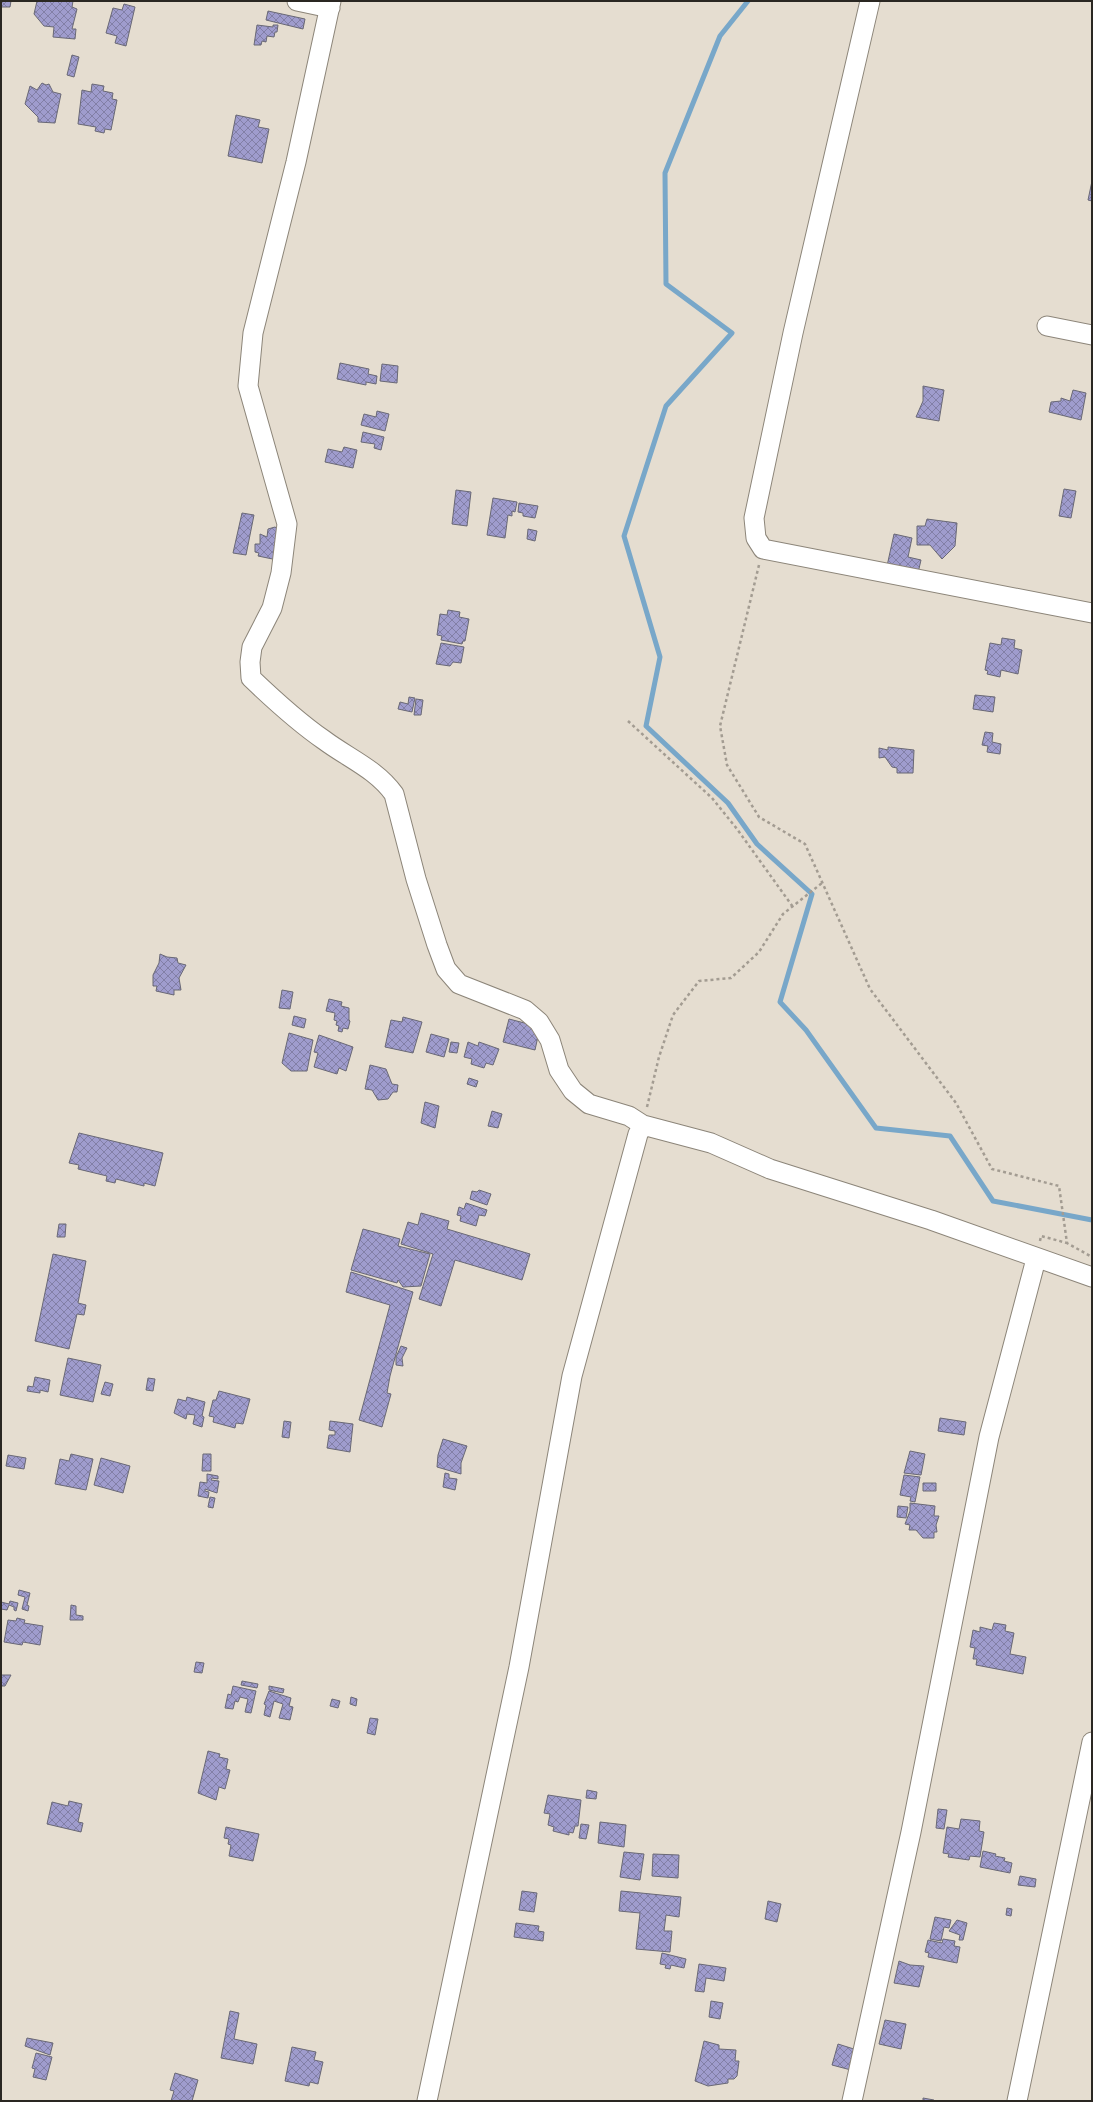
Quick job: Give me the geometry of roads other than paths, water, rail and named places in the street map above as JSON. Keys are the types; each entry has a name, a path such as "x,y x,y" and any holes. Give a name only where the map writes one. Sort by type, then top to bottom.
{"street":[{"path":"298,1 331,4 296,162 253,333 248,386 287,524 281,573 272,608 252,647 250,662 251,678 324,740 370,770 388,786 394,794 416,879 436,945 446,969 459,984 525,1010 540,1022 550,1040 559,1070 573,1091 589,1104 629,1116 643,1125 711,1143 770,1169 931,1220 1036,1259 1092,1277"},
{"path":"870,1 795,325 754,518 756,538 763,549 1092,611"},
{"path":"1047,326 1092,335"},
{"path":"427,2101 519,1668 572,1376 638,1134 643,1125"},
{"path":"852,2101 911,1832 990,1437 1036,1259"},
{"path":"1017,2101 1092,1742"}],"waterway":[{"path":"748,1 720,36 665,173 666,284 732,333 666,406 624,536 660,657 646,726 728,803 757,844 812,894 780,1002 806,1030 876,1128 950,1136 993,1201 1092,1220"}]}
